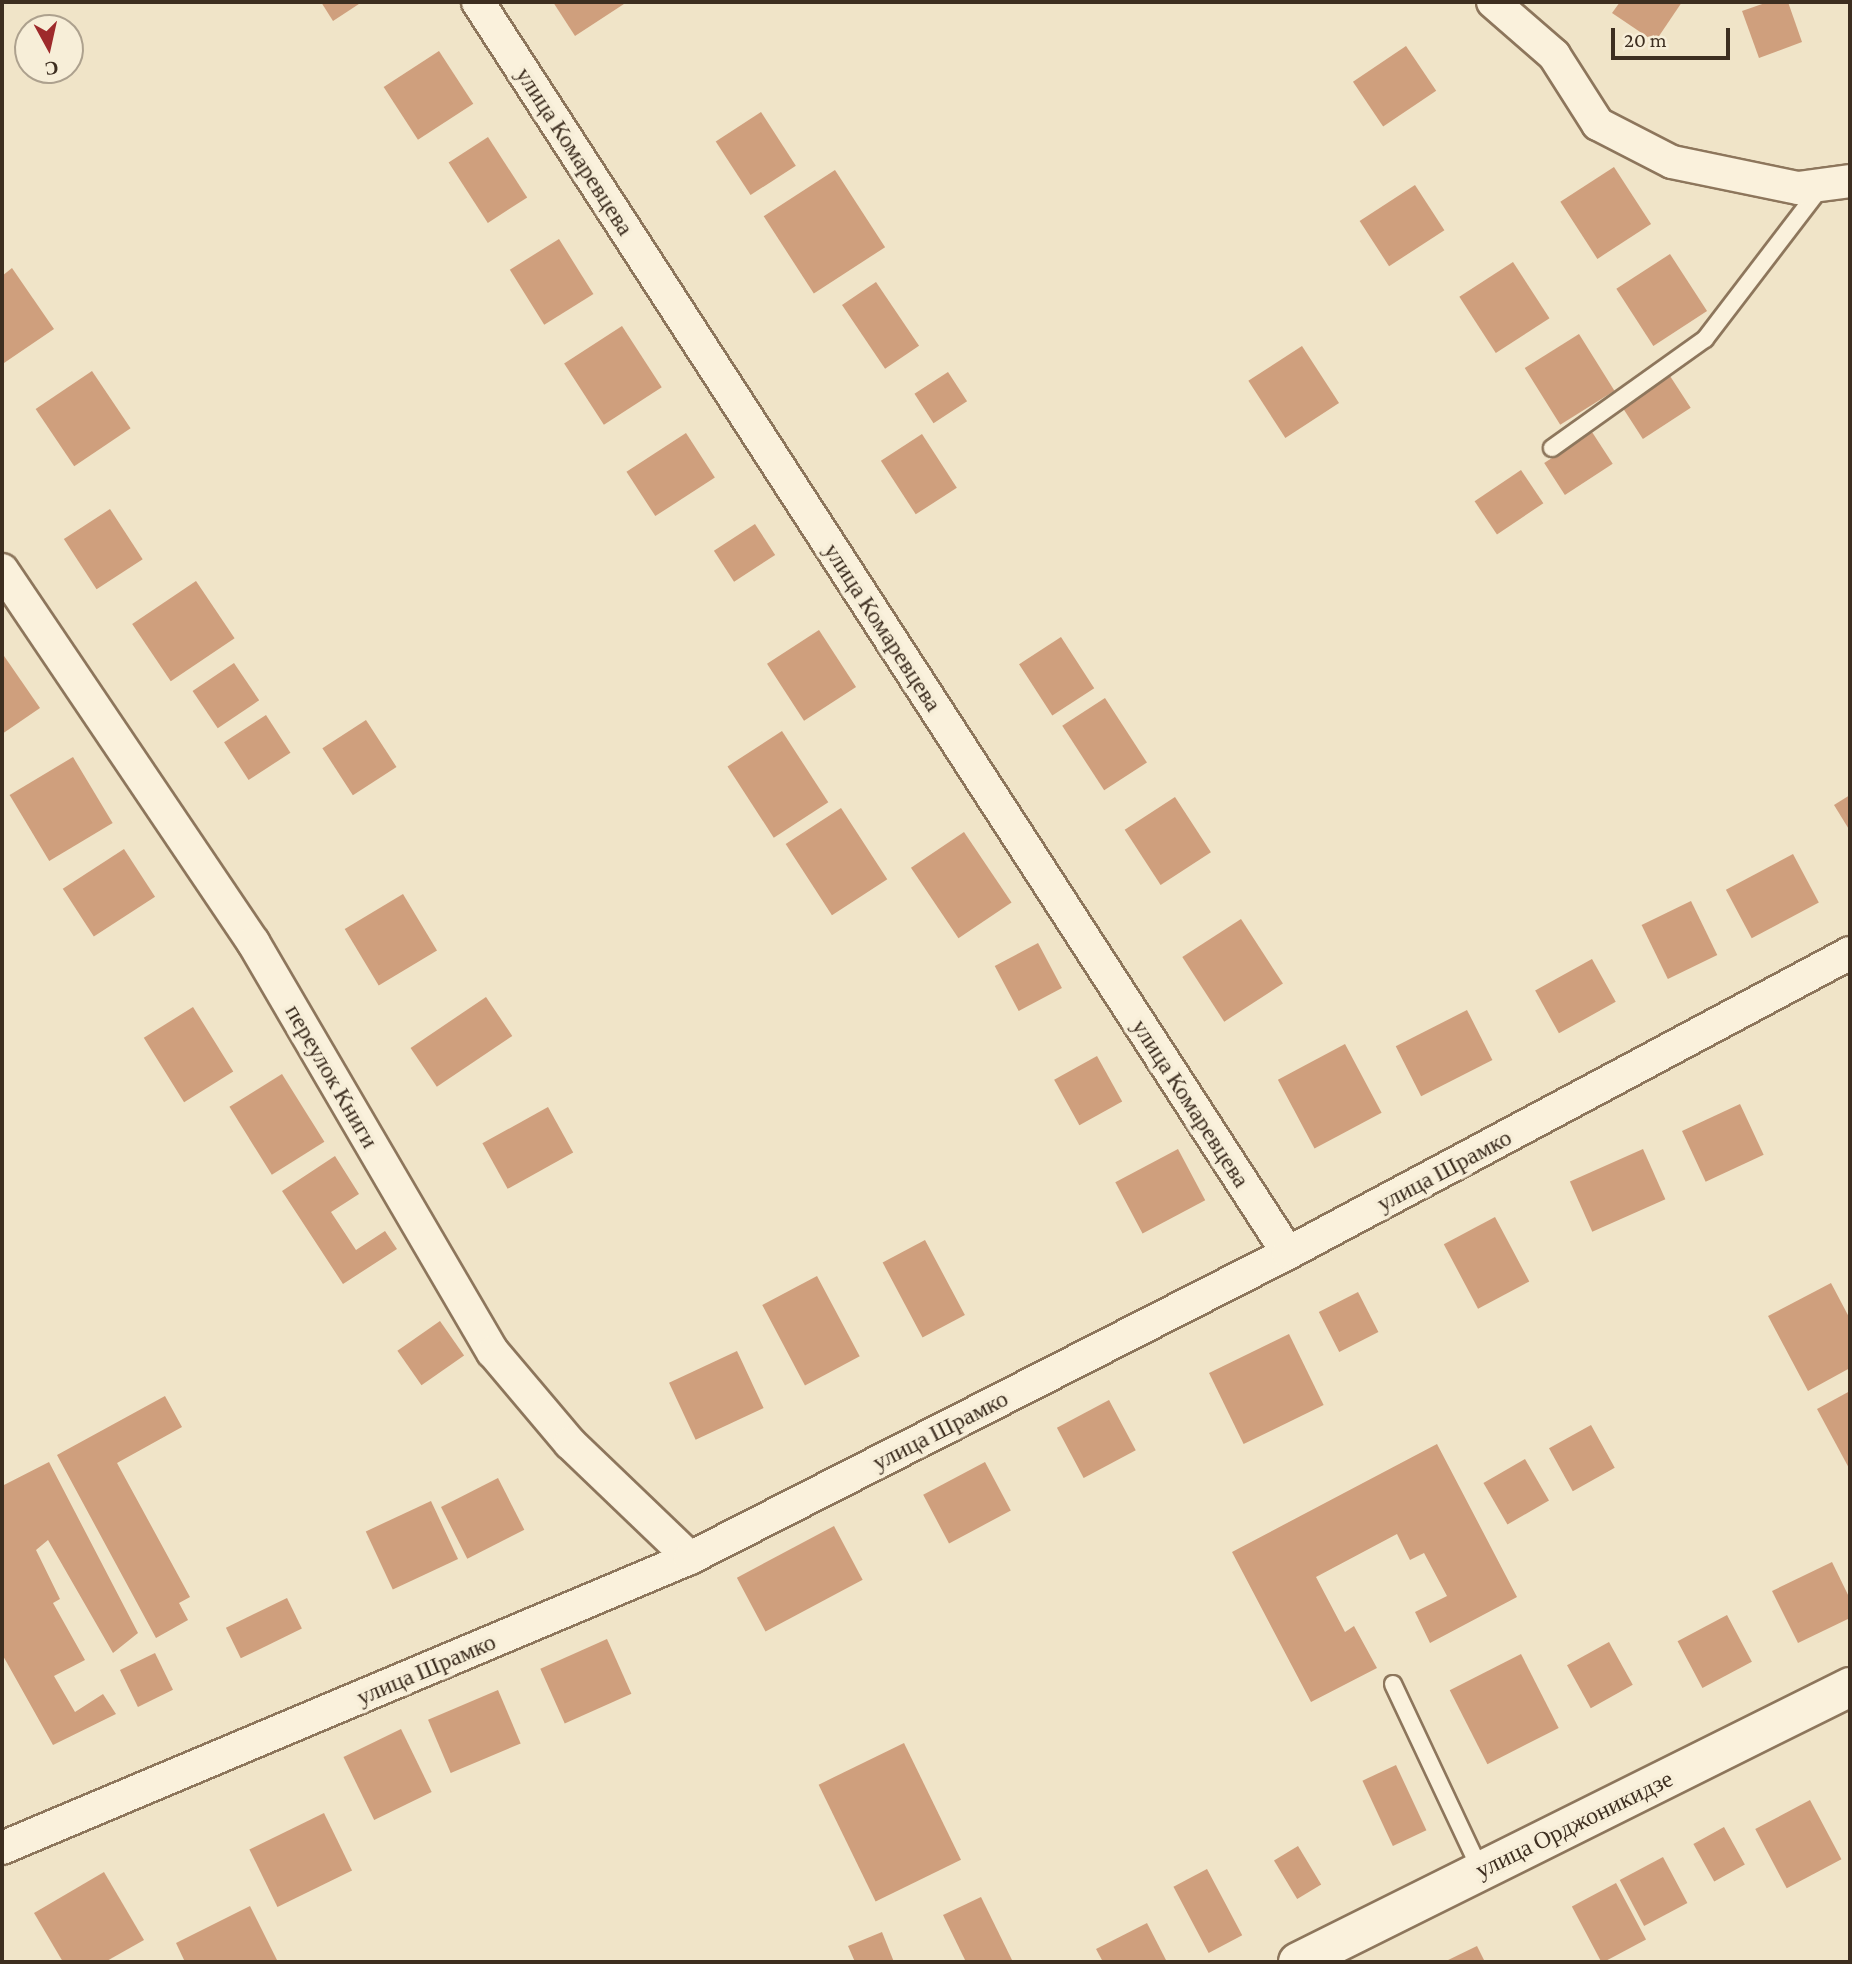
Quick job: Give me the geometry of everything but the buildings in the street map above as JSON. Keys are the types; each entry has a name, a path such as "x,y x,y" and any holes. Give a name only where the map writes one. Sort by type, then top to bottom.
{"street":[{"name":"улица Комаревцева","path":"478,2 1288,1253"},
{"path":"1493,2 1554,55 1598,124 1672,162 1798,188 1837,183"},
{"name":"переулок Книги","path":"2,570 253,942 493,1352 570,1443 690,1558"},
{"name":"улица Шрамко","path":"2,1847 690,1558 1288,1253 1850,953"},
{"name":"улица Орджоникидзе","path":"1298,1962 1850,1687"}],"lane":[{"path":"1552,448 1705,339 1837,183"},
{"path":"1394,1684 1480,1871"}]}
